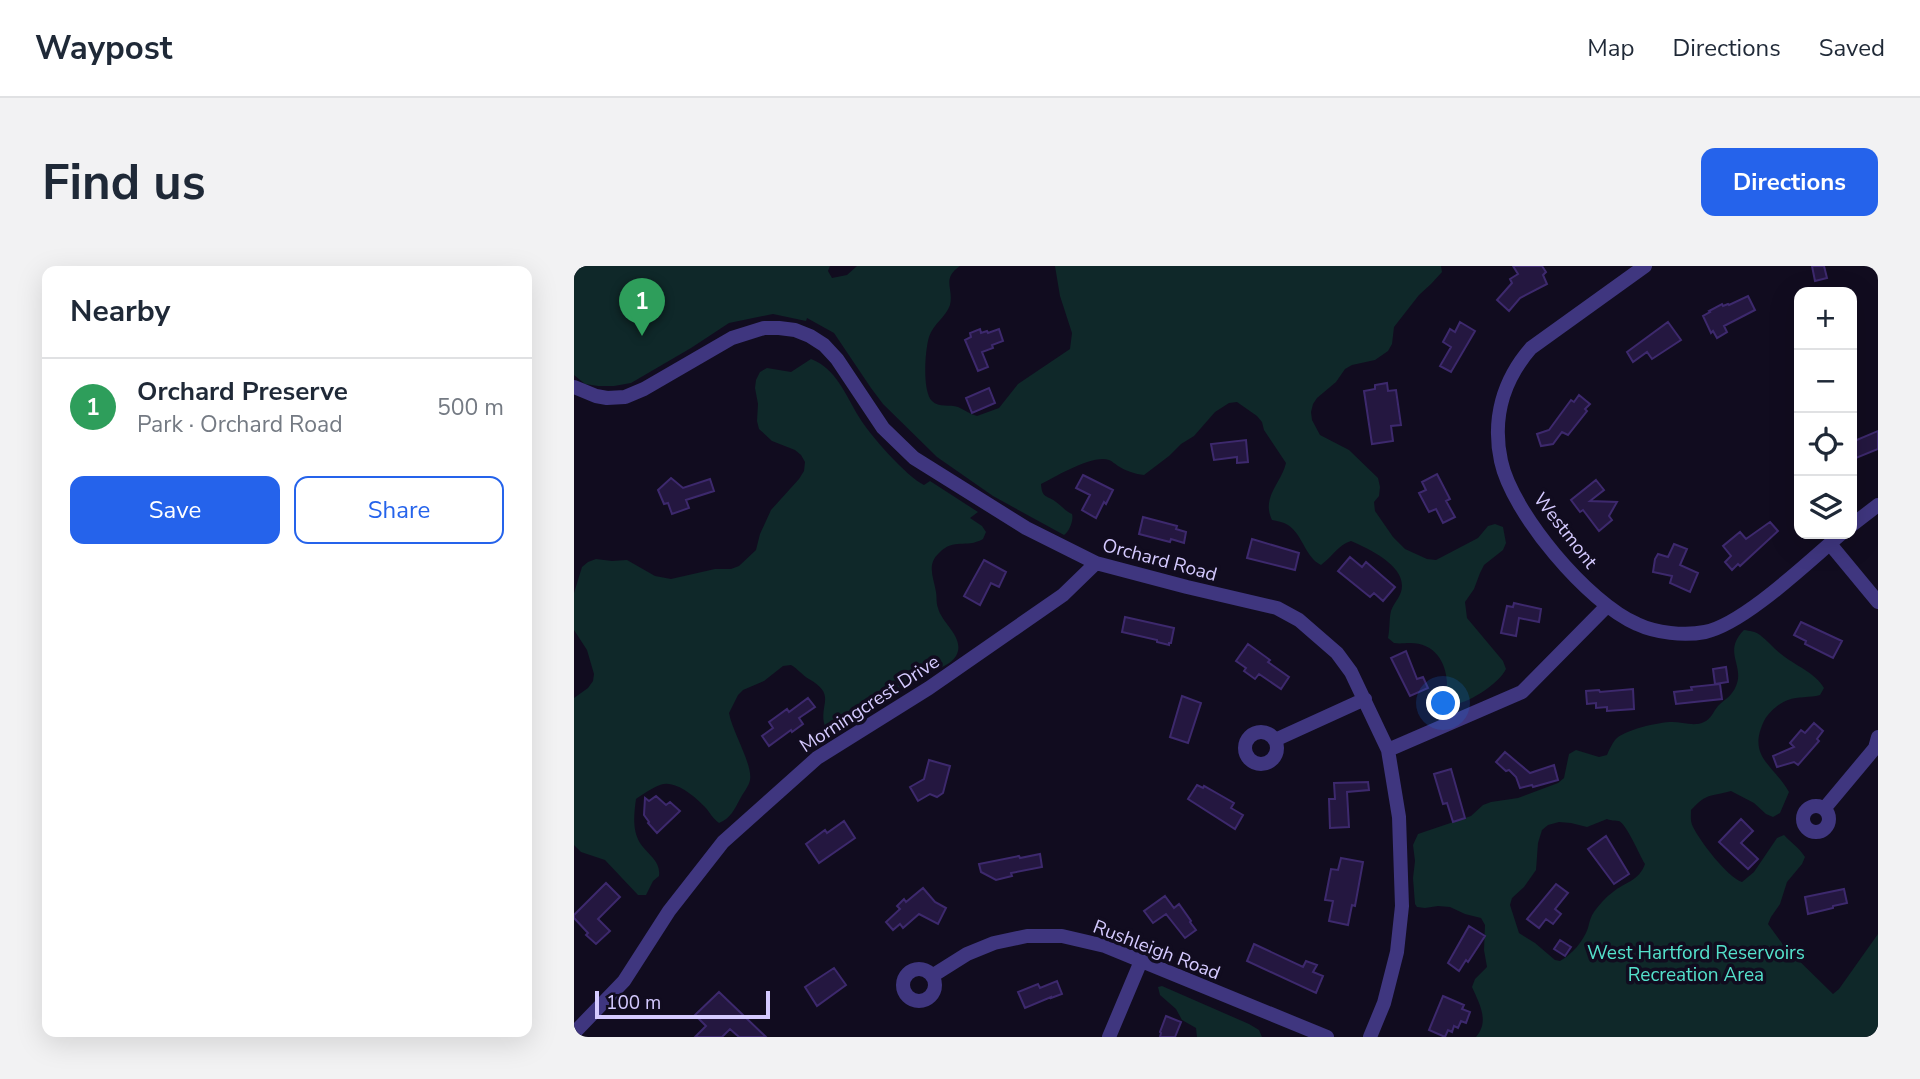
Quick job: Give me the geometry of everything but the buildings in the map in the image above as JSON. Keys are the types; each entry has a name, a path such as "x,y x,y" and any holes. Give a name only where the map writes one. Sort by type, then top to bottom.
{"street":[{"name":"Westmont","path":"1646,266 1531,348 1517,363 1510,377 1499,412 1501,463 1511,490 1527,517 1569,571 1607,606 1636,624 1677,633 1705,632 1725,625 1756,606 1836,539"},
{"name":"Orchard Road","path":"574,387 607,398 625,397 644,390 732,338 764,328 794,330 824,345 837,359 883,428 914,458 1026,528 1096,563 1277,608 1299,620 1337,653 1365,699 1388,750 1399,817 1402,906 1397,952 1384,1003 1370,1037"},
{"path":"1857,521 1878,505"},
{"path":"1830,544 1878,602"},
{"name":"Morningcrest Drive","path":"576,1031 624,981 669,911 723,842 817,758 929,688 1063,595 1096,563"},
{"path":"1388,750 1522,692 1607,606"},
{"path":"1275,740 1365,699"},
{"path":"1824,809 1874,748 1878,737"},
{"name":"Rushleigh Road","path":"932,976 967,954 993,943 1027,936 1062,936 1105,946 1327,1037"},
{"path":"1109,1037 1142,961"}],"green space":[{"path":"574,266 830,266 828,271 832,278 847,275 857,266 960,266 951,275 950,305 929,337 926,351 927,389 935,403 958,407 977,416 999,408 1018,384 1070,349 1072,333 1060,296 1055,266 1441,266 1442,272 1419,295 1394,327 1392,344 1388,351 1375,360 1345,369 1336,382 1313,404 1312,420 1320,435 1349,450 1378,478 1380,487 1379,496 1374,502 1375,511 1405,549 1436,560 1478,538 1488,526 1495,524 1503,527 1506,543 1503,550 1484,565 1465,602 1467,618 1503,661 1506,669 1480,693 1454,705 1447,705 1446,675 1437,655 1426,646 1394,643 1388,638 1391,611 1402,586 1401,578 1391,564 1351,541 1321,565 1311,557 1293,529 1272,520 1269,512 1270,497 1286,463 1264,430 1262,422 1237,402 1229,403 1215,412 1194,436 1144,475 1127,471 1110,460 1102,459 1074,467 1041,484 1044,494 1072,514 1071,526 1064,535 993,496 937,457 883,404 834,333 807,318 806,321 773,314 729,323 631,383 614,386 585,384 574,375"},
{"path":"811,359 820,363 834,376 864,424 908,473 924,485 930,481 978,512 970,518 986,532 983,539 950,545 939,553 932,567 937,606 956,637 956,656 948,664 892,697 826,729 823,691 791,665 783,666 764,681 743,690 729,713 748,766 748,785 732,813 719,823 695,798 672,784 660,785 636,799 636,833 659,871 659,876 653,881 646,895 638,895 605,860 581,852 574,845 574,698 588,688 594,674 587,650 574,630 574,593 582,567 596,559 627,560 655,576 671,579 739,566 756,550 771,510 799,479 805,462 795,450 772,441 759,429 756,380 760,372 767,368 791,372"},
{"name":"West Hartford Reservoirs Recreation Area","path":"1744,630 1758,634 1816,678 1824,688 1820,695 1785,701 1766,718 1760,733 1760,752 1789,792 1780,813 1773,817 1766,814 1754,803 1731,791 1701,800 1691,810 1692,825 1714,858 1742,882 1754,872 1777,838 1784,835 1805,857 1787,882 1780,904 1768,924 1784,946 1833,994 1878,934 1878,1037 1476,1037 1483,1018 1472,987 1475,979 1487,967 1484,950 1485,925 1481,918 1450,907 1417,907 1413,878 1413,845 1418,834 1471,816 1483,805 1491,802 1518,798 1558,783 1564,778 1569,754 1576,750 1599,757 1607,755 1619,736 1633,730 1666,722 1697,724 1706,721 1736,686 1738,671 1734,652 1738,638","holes":["1607,819 1622,824 1645,864 1635,878 1611,894 1599,906 1577,947 1560,961 1555,960 1519,933 1510,905 1512,898 1536,870 1538,843 1542,830 1548,825 1559,822 1587,827"]},
{"path":"1162,986 1249,1024 1259,1030 1262,1037 1197,1037 1196,1028 1182,1020 1176,1009 1160,995 1158,987"}],"place":[{"name":"Orchard Preserve","path":"642,336"}]}
